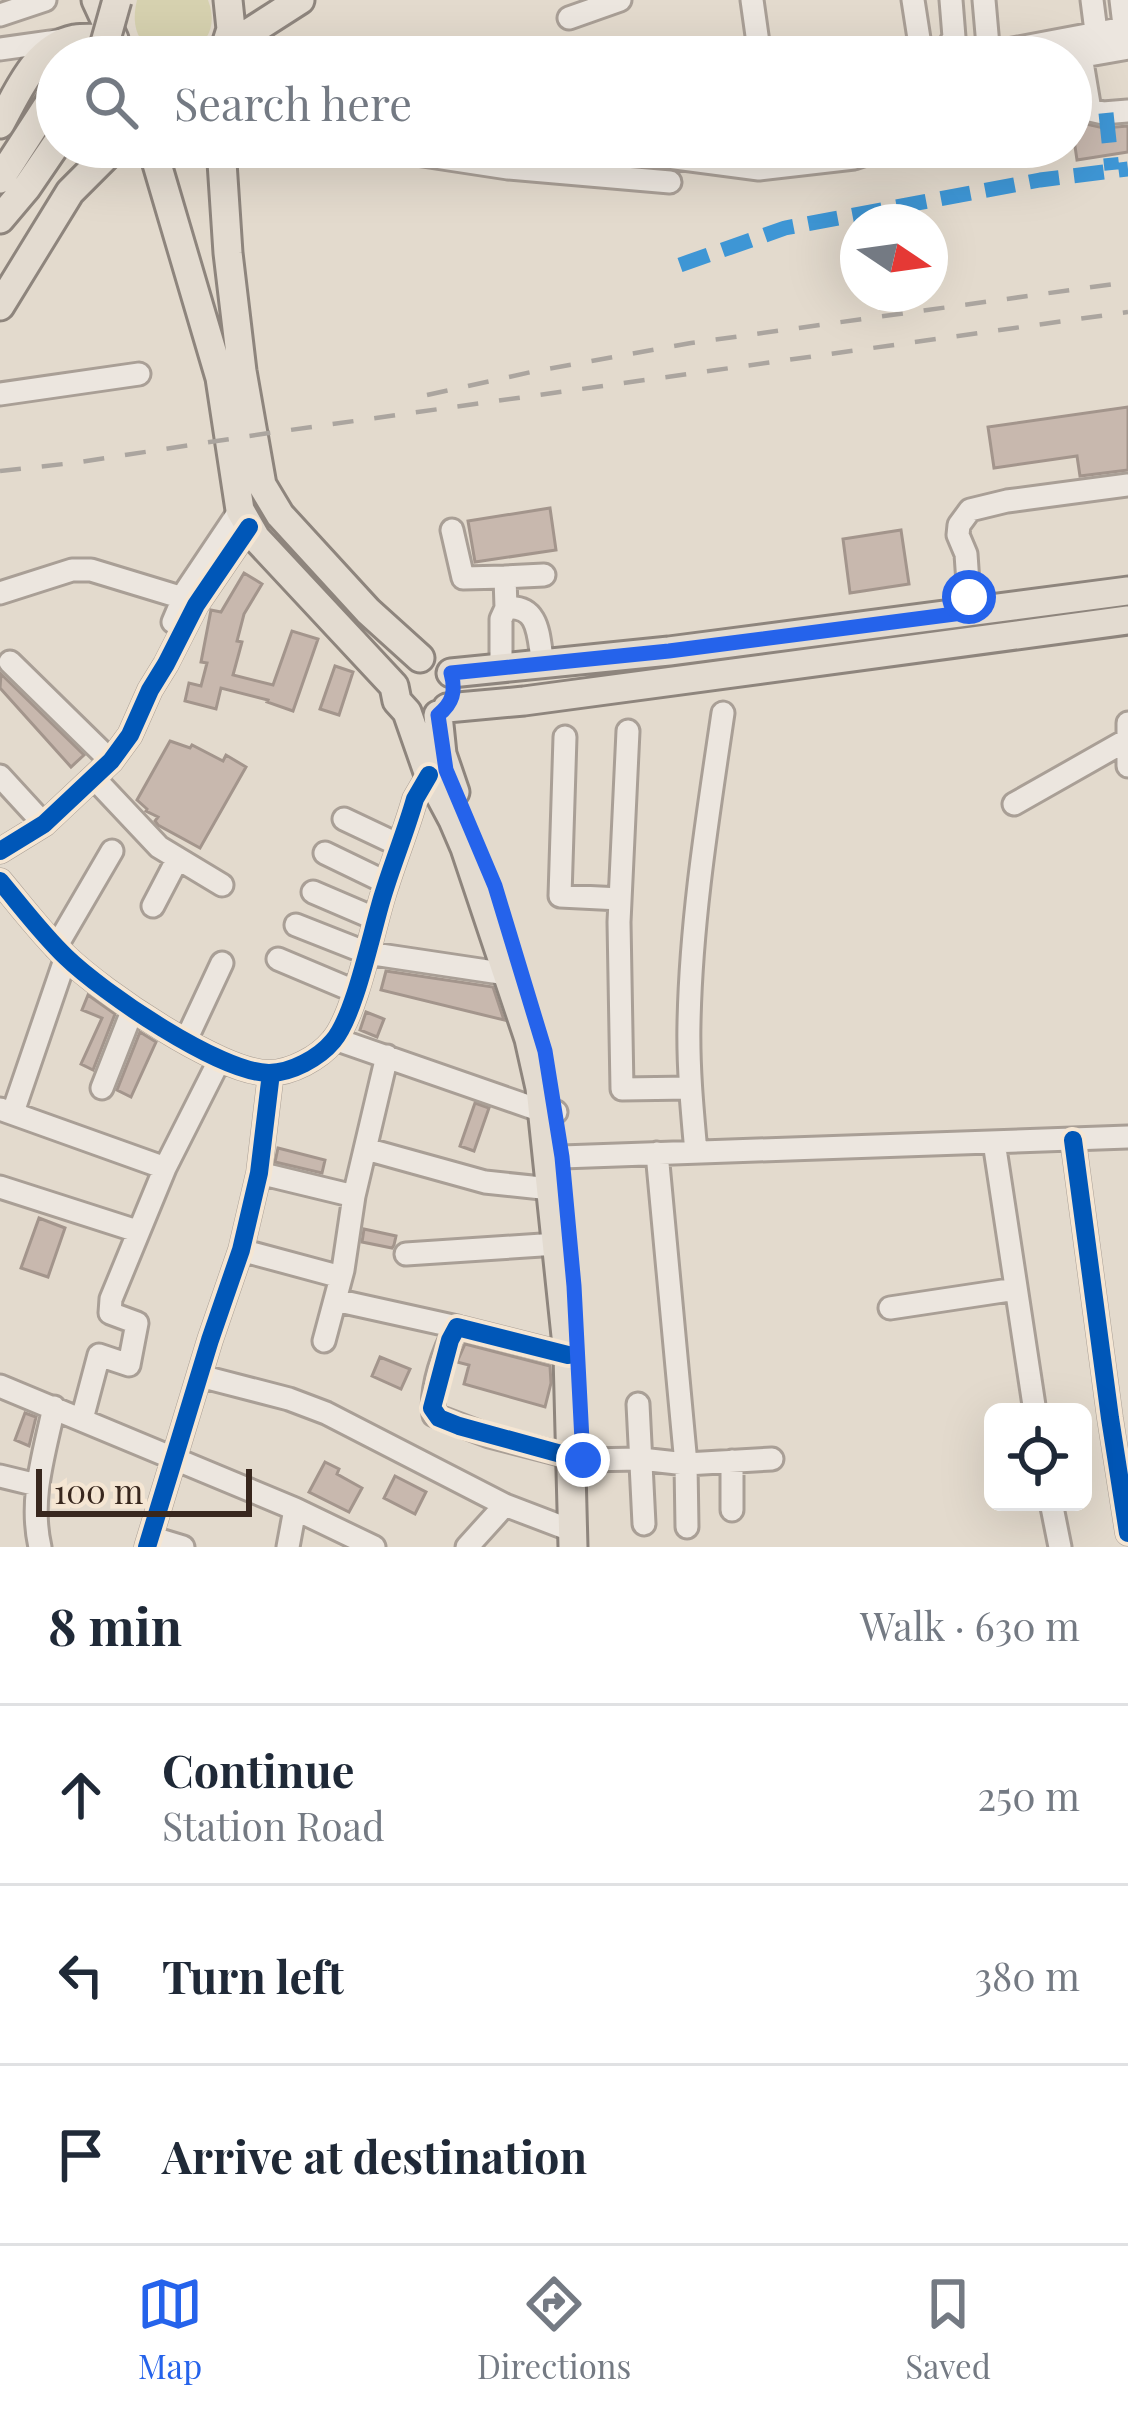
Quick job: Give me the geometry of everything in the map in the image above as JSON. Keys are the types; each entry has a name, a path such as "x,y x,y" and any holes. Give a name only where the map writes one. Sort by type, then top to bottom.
{"main road":[{"path":"96,0 108,36"},
{"path":"113,36 114,0"},
{"path":"228,0 228,36"},
{"path":"245,36 300,0"},
{"path":"0,124 36,64"},
{"path":"0,179 36,123"},
{"path":"0,220 40,168"},
{"path":"0,307 70,191 94,168"},
{"path":"160,168 226,350"},
{"path":"222,168 226,350 220,378 247,503 394,686 407,712 429,775 465,848 562,1157 576,1304 577,1542"},
{"path":"247,503 280,515 420,658"},
{"path":"451,673 669,651 1128,591"},
{"path":"407,712 428,718 442,711 1128,620"},
{"path":"394,686 407,663 420,658 432,658 451,673 453,697 442,711 446,770 495,886 545,1051 551,1189 577,1458"}],"street":[{"path":"0,14 45,0"},
{"path":"569,18 620,0"},
{"path":"752,0 757,36"},
{"path":"913,0 919,36"},
{"path":"951,0 954,36"},
{"path":"983,36 984,0"},
{"path":"1088,36 1092,0"},
{"path":"1092,49 1126,42 1121,0"},
{"path":"0,49 36,49"},
{"path":"1092,110 1128,111"},
{"path":"513,168 670,182"},
{"path":"0,394 139,374"},
{"path":"966,554 958,535 970,509 1128,485"},
{"path":"970,612 966,554 972,527 988,516 1128,498"},
{"path":"150,690 155,664 183,598 247,503"},
{"path":"0,851 44,824 111,761 130,735 247,503"},
{"path":"452,530 463,578 544,574"},
{"path":"0,593 72,570 91,571 183,598"},
{"path":"501,668 506,577"},
{"path":"506,608 530,613 543,664"},
{"path":"10,662 111,761"},
{"path":"695,1152 690,1088 691,969 723,712"},
{"path":"1128,723 1128,766"},
{"path":"628,730 620,899 622,1089 690,1088"},
{"path":"565,737 560,896 620,899"},
{"path":"1014,804 1127,740"},
{"path":"0,881 61,952 133,1009 220,1060 271,1073 298,1066 335,1039 415,799 429,775"},
{"path":"0,776 44,824"},
{"path":"94,778 177,860 222,885"},
{"path":"344,819 399,845"},
{"path":"112,850 61,952 6,1110 165,1168"},
{"path":"325,853 387,883"},
{"path":"153,906 177,860"},
{"path":"313,892 376,919"},
{"path":"296,925 367,952 507,974"},
{"path":"278,958 354,992"},
{"path":"185,1040 222,963"},
{"path":"102,1088 133,1009"},
{"path":"335,1039 549,1111"},
{"path":"324,1341 387,1055"},
{"path":"82,1419 99,1355 129,1365 137,1323 110,1313 111,1299 165,1168 220,1060"},
{"path":"182,1547 148,1542 242,1250 259,1173 271,1073"},
{"path":"562,1157 1128,1137"},
{"path":"1073,1140 1128,1534"},
{"path":"994,1142 1035,1403"},
{"path":"366,1149 485,1182 551,1189"},
{"path":"657,1153 686,1463 687,1527"},
{"path":"259,1173 354,1196"},
{"path":"0,1187 137,1232"},
{"path":"406,1254 557,1244"},
{"path":"242,1250 341,1277"},
{"path":"890,1308 1016,1289"},
{"path":"335,1300 568,1355"},
{"path":"457,1327 437,1383 434,1414 489,1436 577,1458 686,1463 772,1459"},
{"path":"200,1376 326,1413 577,1542"},
{"path":"0,1385 374,1547"},
{"path":"638,1405 644,1524"},
{"path":"40,1547 34,1516 37,1485 54,1407"},
{"path":"732,1461 732,1510"},
{"path":"0,1476 37,1485"},
{"path":"467,1547 505,1505"},
{"path":"288,1547 295,1509"},
{"path":"1053,1511 1060,1547"}],"shaded area":[{"path":"137,0 208,0 212,22 206,36 140,36 135,25"}],"building":[{"path":"1092,125 1128,126 1128,152 1092,158"},
{"path":"1128,407 1128,470 1080,476 1077,456 994,468 988,427"},
{"path":"550,508 556,550 475,562 468,521"},
{"path":"901,530 909,584 850,593 843,539"},
{"path":"244,573 262,584 244,614 233,675 273,685 292,631 318,639 293,711 221,688 216,709 185,701 189,683 201,686 211,610 221,612"},
{"path":"335,666 353,672 339,715 320,709"},
{"path":"1,674 84,755 71,767 0,688"},
{"path":"170,741 192,745 223,761 226,755 246,767 200,848 158,825 158,817 137,800"},
{"path":"386,971 493,987 504,1020 381,990"},
{"path":"88,995 115,1014 93,1070 81,1064 102,1018 82,1010"},
{"path":"366,1012 384,1019 377,1037 360,1030"},
{"path":"140,1032 156,1042 131,1097 117,1090"},
{"path":"475,1103 489,1108 474,1151 460,1146"},
{"path":"278,1148 325,1160 322,1173 275,1162"},
{"path":"39,1218 65,1228 48,1277 21,1268"},
{"path":"364,1229 396,1236 394,1245 362,1242"},
{"path":"465,1344 550,1366 545,1407 464,1384 469,1365 457,1362"},
{"path":"380,1357 410,1369 401,1389 372,1376"},
{"path":"25,1413 36,1417 29,1446 15,1440"},
{"path":"325,1462 362,1488 349,1512 309,1492"},
{"path":"395,1476 426,1492 415,1514 384,1498"}],"railway":[{"path":"427,395 691,343 1128,282"},
{"path":"0,471 1128,312"}],"marked path":[{"path":"1106,113 1112,170"},
{"path":"680,265 785,228 1040,180 1128,169"}],"cycle path":[{"path":"0,851 44,824 111,761 130,735 196,605 249,527"},
{"path":"0,881 66,957 133,1009 222,1060 269,1073 286,1070 320,1053 341,1029 415,799 429,775"},
{"path":"147,1547 241,1250 259,1173 271,1073"},
{"path":"1073,1140 1128,1533"},
{"path":"568,1355 457,1327 432,1408 439,1418 459,1426 583,1460"}],"route":[{"path":"583,1460 580,1359 553,1091 537,1020 495,886 442,754 438,715 453,697 451,673 970,612 969,597"}]}
